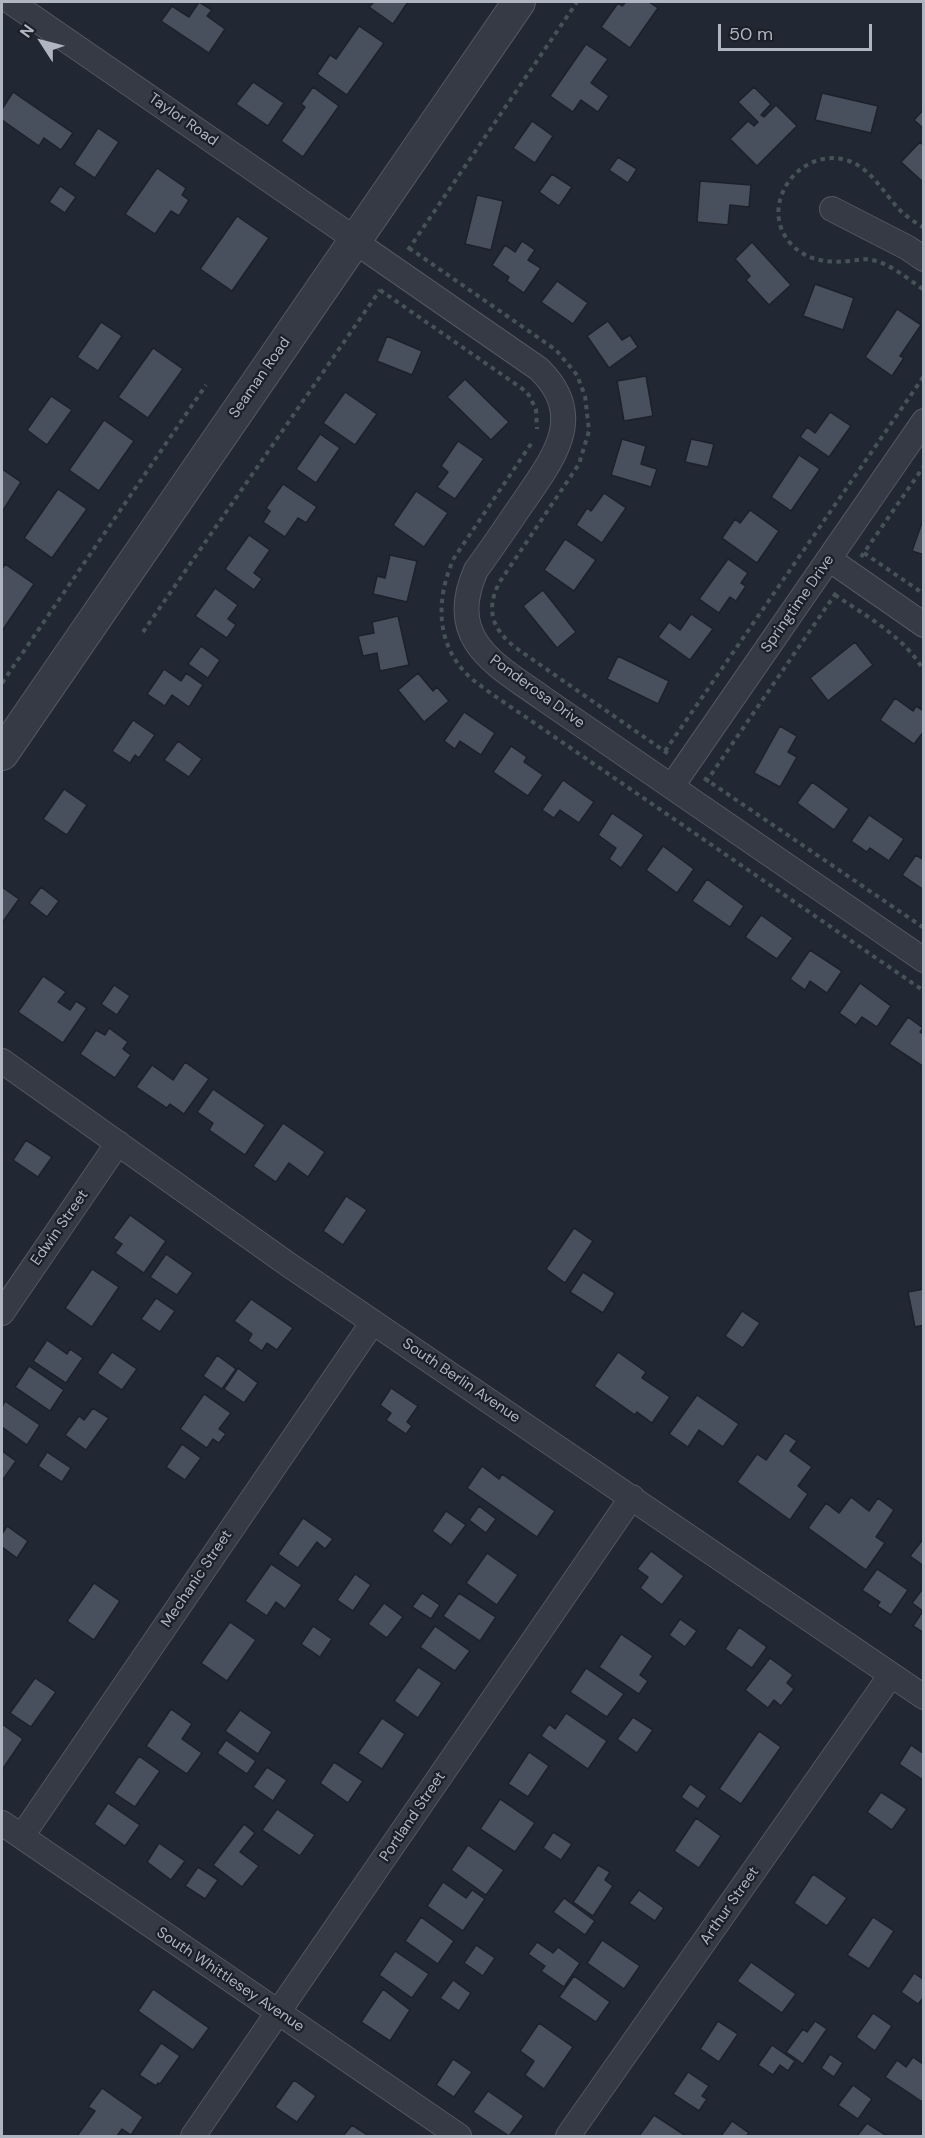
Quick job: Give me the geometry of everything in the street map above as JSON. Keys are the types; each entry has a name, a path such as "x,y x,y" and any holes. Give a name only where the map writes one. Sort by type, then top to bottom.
{"street":[{"name":"Taylor Road","path":"11,2 355,240"},
{"name":"Seaman Road","path":"2,754 519,2"},
{"path":"832,209 908,248 924,259"},
{"name":"Ponderosa Drive","path":"355,240 539,369 555,387 560,403 563,421 560,444 476,570 467,596 469,626 480,649 490,660 924,960"},
{"name":"Springtime Drive","path":"672,786 924,421"},
{"path":"829,559 924,625"},
{"name":"South Berlin Avenue","path":"2,1061 373,1322 924,1697"},
{"name":"Edwin Street","path":"2,1313 118,1143"},
{"name":"Mechanic Street","path":"22,1836 373,1322"},
{"name":"Portland Street","path":"193,2136 632,1497"},
{"name":"Arthur Street","path":"568,2136 891,1675"},
{"name":"South Whittlesey Avenue","path":"2,1823 459,2136"}],"path":[{"path":"405,254 577,2"},
{"path":"409,248 556,350 578,375 585,396 589,431 583,453 572,476 499,583 492,600 492,610 500,634 516,648 924,928"},
{"path":"143,633 384,284"},
{"path":"380,290 527,393 532,400 537,417 536,435"},
{"path":"665,751 924,375"},
{"path":"2,683 206,385"},
{"path":"533,441 454,558 447,574 442,592 441,613 444,633 459,664 472,679 924,991"},
{"path":"924,466 864,553 924,594"},
{"path":"676,820 707,780 835,595 905,646 924,671"}],"building":[{"path":"199,2 212,10 207,16 225,29 209,53 161,21 172,6 189,17"},
{"path":"374,2 408,2 393,24 369,7"},
{"path":"626,2 649,2 658,8 630,48 601,27 618,3 622,6"},
{"path":"359,26 384,43 347,95 317,74 330,55 336,59"},
{"path":"586,44 608,59 591,83 609,96 598,112 581,100 573,112 550,96"},
{"path":"253,82 284,103 268,126 236,104"},
{"path":"313,87 339,106 303,157 281,141 305,107 301,104"},
{"path":"754,87 771,104 761,115 764,117 776,105 797,126 757,166 730,139 748,121 754,126 758,122 738,102"},
{"path":"13,92 73,133 61,150 44,138 39,146 2,120 2,109"},
{"path":"822,93 878,106 871,133 815,120"},
{"path":"924,109 924,129 914,120"},
{"path":"532,121 553,136 535,163 513,148"},
{"path":"98,128 119,142 95,178 74,164"},
{"path":"920,142 924,146 924,183 901,162"},
{"path":"618,157 637,169 628,183 609,170"},
{"path":"157,168 186,188 182,195 189,200 179,216 171,211 155,234 125,214"},
{"path":"552,174 572,187 559,206 539,192"},
{"path":"700,181 751,185 749,207 730,205 728,225 697,222"},
{"path":"60,186 76,197 65,213 49,202"},
{"path":"477,195 503,201 491,250 465,244"},
{"path":"237,216 269,238 232,291 200,269"},
{"path":"522,241 535,250 528,260 541,268 524,293 507,281 509,277 492,265 505,245 515,252"},
{"path":"752,242 791,285 769,305 746,280 750,276 735,259"},
{"path":"557,281 588,303 573,324 541,302"},
{"path":"815,284 854,298 843,330 803,316"},
{"path":"897,309 921,325 900,356 904,358 892,376 865,357"},
{"path":"608,321 622,340 630,335 638,347 609,368 587,336"},
{"path":"101,322 122,336 98,371 77,357"},
{"path":"387,336 422,351 412,375 377,361"},
{"path":"153,348 183,369 148,418 118,397"},
{"path":"646,376 653,416 624,421 617,381"},
{"path":"465,379 509,422 491,440 447,397"},
{"path":"345,392 377,414 355,445 323,423"},
{"path":"51,396 72,410 47,445 27,430"},
{"path":"830,412 851,426 829,457 800,437 807,427 815,433"},
{"path":"104,420 134,441 99,491 69,470"},
{"path":"320,434 340,448 316,483 296,469"},
{"path":"622,439 646,446 641,464 657,469 651,487 611,475"},
{"path":"691,439 714,444 708,467 685,462"},
{"path":"458,441 484,459 455,499 437,487 448,472 441,466"},
{"path":"799,455 820,469 791,511 771,497"},
{"path":"2,469 21,482 2,512"},
{"path":"283,484 317,507 306,523 298,518 285,537 263,522 270,511 266,508"},
{"path":"58,489 87,509 52,558 24,538"},
{"path":"416,491 448,513 424,547 393,525"},
{"path":"604,493 626,508 602,543 576,525 587,508 591,511"},
{"path":"750,510 779,531 757,563 722,538 735,519 740,523"},
{"path":"924,517 924,555 912,551"},
{"path":"249,535 270,550 254,573 262,579 254,590 225,569"},
{"path":"565,539 596,560 574,591 544,570"},
{"path":"390,555 417,561 407,602 373,594 377,576 385,578"},
{"path":"728,559 748,573 741,583 746,586 736,601 730,597 719,613 699,599"},
{"path":"5,564 34,584 2,631 2,569"},
{"path":"215,588 238,605 228,619 236,625 227,638 195,616"},
{"path":"543,590 576,632 557,648 523,606"},
{"path":"691,614 713,629 690,660 658,637 669,622 680,630"},
{"path":"398,616 409,665 380,671 377,653 363,656 358,636 374,633 372,622"},
{"path":"855,642 873,665 828,701 810,678"},
{"path":"201,646 220,660 208,678 188,664"},
{"path":"618,656 669,681 658,704 607,679"},
{"path":"164,669 181,681 186,673 203,685 189,707 172,695 165,706 147,694"},
{"path":"418,673 433,691 437,687 449,701 424,722 398,690"},
{"path":"895,698 913,711 916,706 924,711 924,731 914,744 880,720"},
{"path":"464,712 495,733 481,755 460,741 455,749 444,741"},
{"path":"133,720 155,735 139,758 135,755 130,763 112,751"},
{"path":"780,726 797,736 788,752 797,757 780,787 754,773"},
{"path":"178,741 202,759 189,777 164,760"},
{"path":"511,746 527,757 524,762 543,775 528,796 493,772"},
{"path":"563,780 594,802 579,823 560,810 554,818 542,810"},
{"path":"812,782 849,809 834,830 797,803"},
{"path":"64,789 87,805 67,835 43,819"},
{"path":"612,813 644,835 621,868 609,859 616,848 598,835"},
{"path":"869,815 904,839 889,861 870,848 867,852 851,841"},
{"path":"663,846 694,869 677,893 646,870"},
{"path":"916,855 924,860 924,890 902,875"},
{"path":"707,879 744,906 730,927 692,901"},
{"path":"2,887 19,899 2,923"},
{"path":"41,887 59,901 47,917 29,903"},
{"path":"761,915 793,938 777,959 745,937"},
{"path":"810,950 842,971 827,993 810,981 805,990 790,979"},
{"path":"43,976 66,992 58,1002 70,1010 76,1001 87,1008 63,1043 18,1012"},
{"path":"860,983 891,1006 877,1027 862,1017 856,1025 839,1013"},
{"path":"114,985 130,996 117,1015 101,1004"},
{"path":"908,1017 923,1028 920,1032 924,1035 924,1067 889,1044"},
{"path":"109,1028 128,1042 123,1049 131,1055 115,1078 80,1054 96,1030 105,1035"},
{"path":"185,1062 209,1079 184,1114 170,1104 167,1108 136,1087 152,1065 173,1080"},
{"path":"213,1089 265,1125 245,1155 209,1130 213,1123 197,1112"},
{"path":"283,1123 325,1152 308,1177 289,1163 276,1182 253,1166"},
{"path":"26,1140 52,1157 38,1177 13,1160"},
{"path":"346,1196 367,1210 343,1245 323,1231"},
{"path":"130,1215 166,1241 144,1273 115,1253 122,1244 113,1238"},
{"path":"574,1228 593,1241 565,1283 546,1269"},
{"path":"166,1254 193,1273 177,1295 150,1277"},
{"path":"92,1269 119,1287 92,1327 65,1308"},
{"path":"583,1272 615,1293 603,1313 570,1292"},
{"path":"924,1289 924,1325 915,1327 908,1292"},
{"path":"156,1298 175,1311 160,1332 141,1319"},
{"path":"251,1299 293,1328 277,1350 267,1343 262,1351 248,1341 252,1334 234,1321"},
{"path":"742,1311 760,1323 743,1348 725,1336"},
{"path":"47,1340 67,1354 70,1349 83,1358 66,1383 33,1361"},
{"path":"112,1352 137,1369 122,1390 97,1373"},
{"path":"618,1352 646,1372 642,1378 670,1397 652,1423 637,1412 635,1415 594,1386"},
{"path":"217,1355 236,1369 222,1389 203,1376"},
{"path":"29,1366 64,1390 50,1411 15,1387"},
{"path":"238,1368 258,1383 244,1403 224,1389"},
{"path":"391,1388 418,1406 407,1422 412,1426 406,1434 386,1420 391,1413 380,1405"},
{"path":"204,1394 231,1413 219,1429 226,1434 219,1443 213,1439 207,1448 180,1429"},
{"path":"697,1395 739,1424 723,1447 699,1430 688,1447 669,1434"},
{"path":"5,1401 40,1425 27,1445 2,1427 2,1407"},
{"path":"93,1408 109,1418 86,1450 65,1435 79,1416 84,1420"},
{"path":"785,1433 797,1441 790,1451 812,1467 798,1486 808,1494 790,1520 737,1482 757,1454 766,1460"},
{"path":"182,1444 201,1458 185,1480 166,1467"},
{"path":"2,1451 16,1461 2,1481"},
{"path":"47,1452 71,1468 62,1482 38,1466"},
{"path":"482,1466 499,1479 502,1474 555,1511 537,1537 467,1488"},
{"path":"851,1497 869,1511 878,1498 894,1510 876,1537 885,1543 866,1570 808,1528 826,1503 839,1513"},
{"path":"479,1506 496,1519 486,1533 469,1520"},
{"path":"446,1511 466,1525 451,1545 432,1531"},
{"path":"303,1518 333,1539 325,1549 317,1542 298,1568 278,1554"},
{"path":"7,1526 28,1541 17,1558 2,1547 2,1534"},
{"path":"924,1538 924,1566 910,1556"},
{"path":"651,1551 684,1576 662,1605 640,1588 648,1577 637,1569"},
{"path":"487,1553 518,1575 497,1605 466,1583"},
{"path":"271,1564 302,1585 285,1609 276,1602 267,1616 245,1601"},
{"path":"877,1569 908,1590 891,1615 877,1606 880,1602 862,1590"},
{"path":"355,1574 371,1585 353,1611 337,1600"},
{"path":"94,1583 120,1601 94,1640 67,1621"},
{"path":"924,1587 924,1633 913,1626 923,1611 912,1603"},
{"path":"422,1593 440,1605 431,1619 412,1607"},
{"path":"459,1593 496,1617 480,1641 443,1616"},
{"path":"384,1603 403,1617 387,1638 368,1624"},
{"path":"680,1619 697,1631 685,1647 669,1635"},
{"path":"230,1622 256,1640 227,1681 201,1663"},
{"path":"313,1626 332,1639 320,1657 301,1644"},
{"path":"435,1626 470,1651 455,1671 420,1647"},
{"path":"739,1627 767,1647 752,1668 725,1649"},
{"path":"621,1634 653,1656 640,1675 648,1681 639,1694 599,1667"},
{"path":"770,1658 793,1675 787,1683 794,1689 781,1706 774,1700 768,1708 745,1690"},
{"path":"418,1667 442,1683 418,1718 394,1701"},
{"path":"586,1668 624,1694 607,1717 570,1692"},
{"path":"35,1678 56,1692 31,1727 10,1713"},
{"path":"171,1709 192,1724 182,1739 202,1753 187,1774 146,1746"},
{"path":"240,1710 272,1732 258,1754 225,1731"},
{"path":"566,1713 607,1741 588,1769 541,1736 549,1724 555,1729"},
{"path":"633,1717 653,1730 637,1753 617,1739"},
{"path":"382,1718 405,1734 382,1769 358,1753"},
{"path":"2,1724 23,1739 2,1770"},
{"path":"759,1731 781,1747 741,1804 719,1789"},
{"path":"226,1740 256,1761 247,1774 217,1753"},
{"path":"911,1745 924,1754 923,1780 899,1764"},
{"path":"529,1752 549,1766 528,1797 508,1784"},
{"path":"139,1756 160,1771 135,1807 114,1793"},
{"path":"334,1762 363,1781 348,1803 320,1783"},
{"path":"267,1767 287,1780 273,1801 253,1787"},
{"path":"690,1784 707,1796 698,1809 681,1797"},
{"path":"881,1792 907,1809 892,1830 867,1812"},
{"path":"500,1799 535,1823 515,1852 480,1829"},
{"path":"108,1803 140,1825 125,1846 94,1824"},
{"path":"277,1809 315,1835 300,1856 262,1830"},
{"path":"696,1818 721,1836 699,1868 674,1851"},
{"path":"244,1824 255,1833 240,1852 259,1866 242,1887 213,1865"},
{"path":"553,1832 572,1844 561,1860 543,1848"},
{"path":"159,1843 185,1861 171,1880 147,1862"},
{"path":"468,1845 504,1870 486,1895 451,1870"},
{"path":"598,1865 610,1872 605,1880 613,1886 593,1916 573,1902"},
{"path":"198,1867 218,1880 205,1899 185,1886"},
{"path":"813,1874 847,1898 827,1926 794,1903"},
{"path":"443,1882 466,1898 472,1890 485,1899 463,1931 427,1906"},
{"path":"639,1890 664,1908 655,1921 629,1903"},
{"path":"564,1898 595,1921 585,1935 553,1912"},
{"path":"421,1917 454,1941 438,1964 405,1941"},
{"path":"873,1917 894,1931 869,1969 847,1955"},
{"path":"602,1940 640,1966 624,1989 587,1963"},
{"path":"537,1942 553,1953 558,1947 580,1963 564,1987 541,1971 545,1966 528,1954"},
{"path":"476,1945 495,1958 483,1976 464,1963"},
{"path":"395,1951 429,1974 412,1998 379,1975"},
{"path":"751,1962 796,1994 782,2013 737,1981"},
{"path":"914,1973 924,1980 924,1997 918,2004 901,1992"},
{"path":"574,1976 610,2002 596,2022 559,1997"},
{"path":"453,1980 471,1993 459,2011 440,1998"},
{"path":"153,1989 209,2028 193,2050 138,2011"},
{"path":"383,1989 410,2010 390,2041 361,2022"},
{"path":"873,2013 892,2026 875,2051 856,2037"},
{"path":"718,2021 738,2034 719,2062 700,2049"},
{"path":"815,2021 827,2029 803,2064 786,2052 803,2029 807,2032"},
{"path":"539,2023 573,2047 544,2089 525,2075 534,2061 520,2051"},
{"path":"161,2043 180,2056 160,2084 156,2086 139,2075"},
{"path":"772,2045 795,2061 788,2071 780,2065 773,2075 758,2065"},
{"path":"830,2054 843,2063 834,2077 821,2068"},
{"path":"913,2057 924,2065 924,2103 885,2077 897,2060 906,2067"},
{"path":"453,2059 472,2072 454,2097 436,2085"},
{"path":"688,2072 709,2086 702,2096 707,2099 699,2111 673,2094"},
{"path":"294,2080 316,2096 297,2122 275,2107"},
{"path":"853,2085 872,2099 858,2119 838,2105"},
{"path":"102,2088 143,2117 131,2135 122,2129 117,2136 77,2136 95,2111 88,2107"},
{"path":"488,2091 524,2116 509,2136 473,2112"},
{"path":"654,2115 686,2136 639,2136"},
{"path":"732,2121 749,2133 746,2136 721,2136"},
{"path":"867,2123 887,2136 857,2136"},
{"path":"352,2125 369,2136 343,2136"}]}
